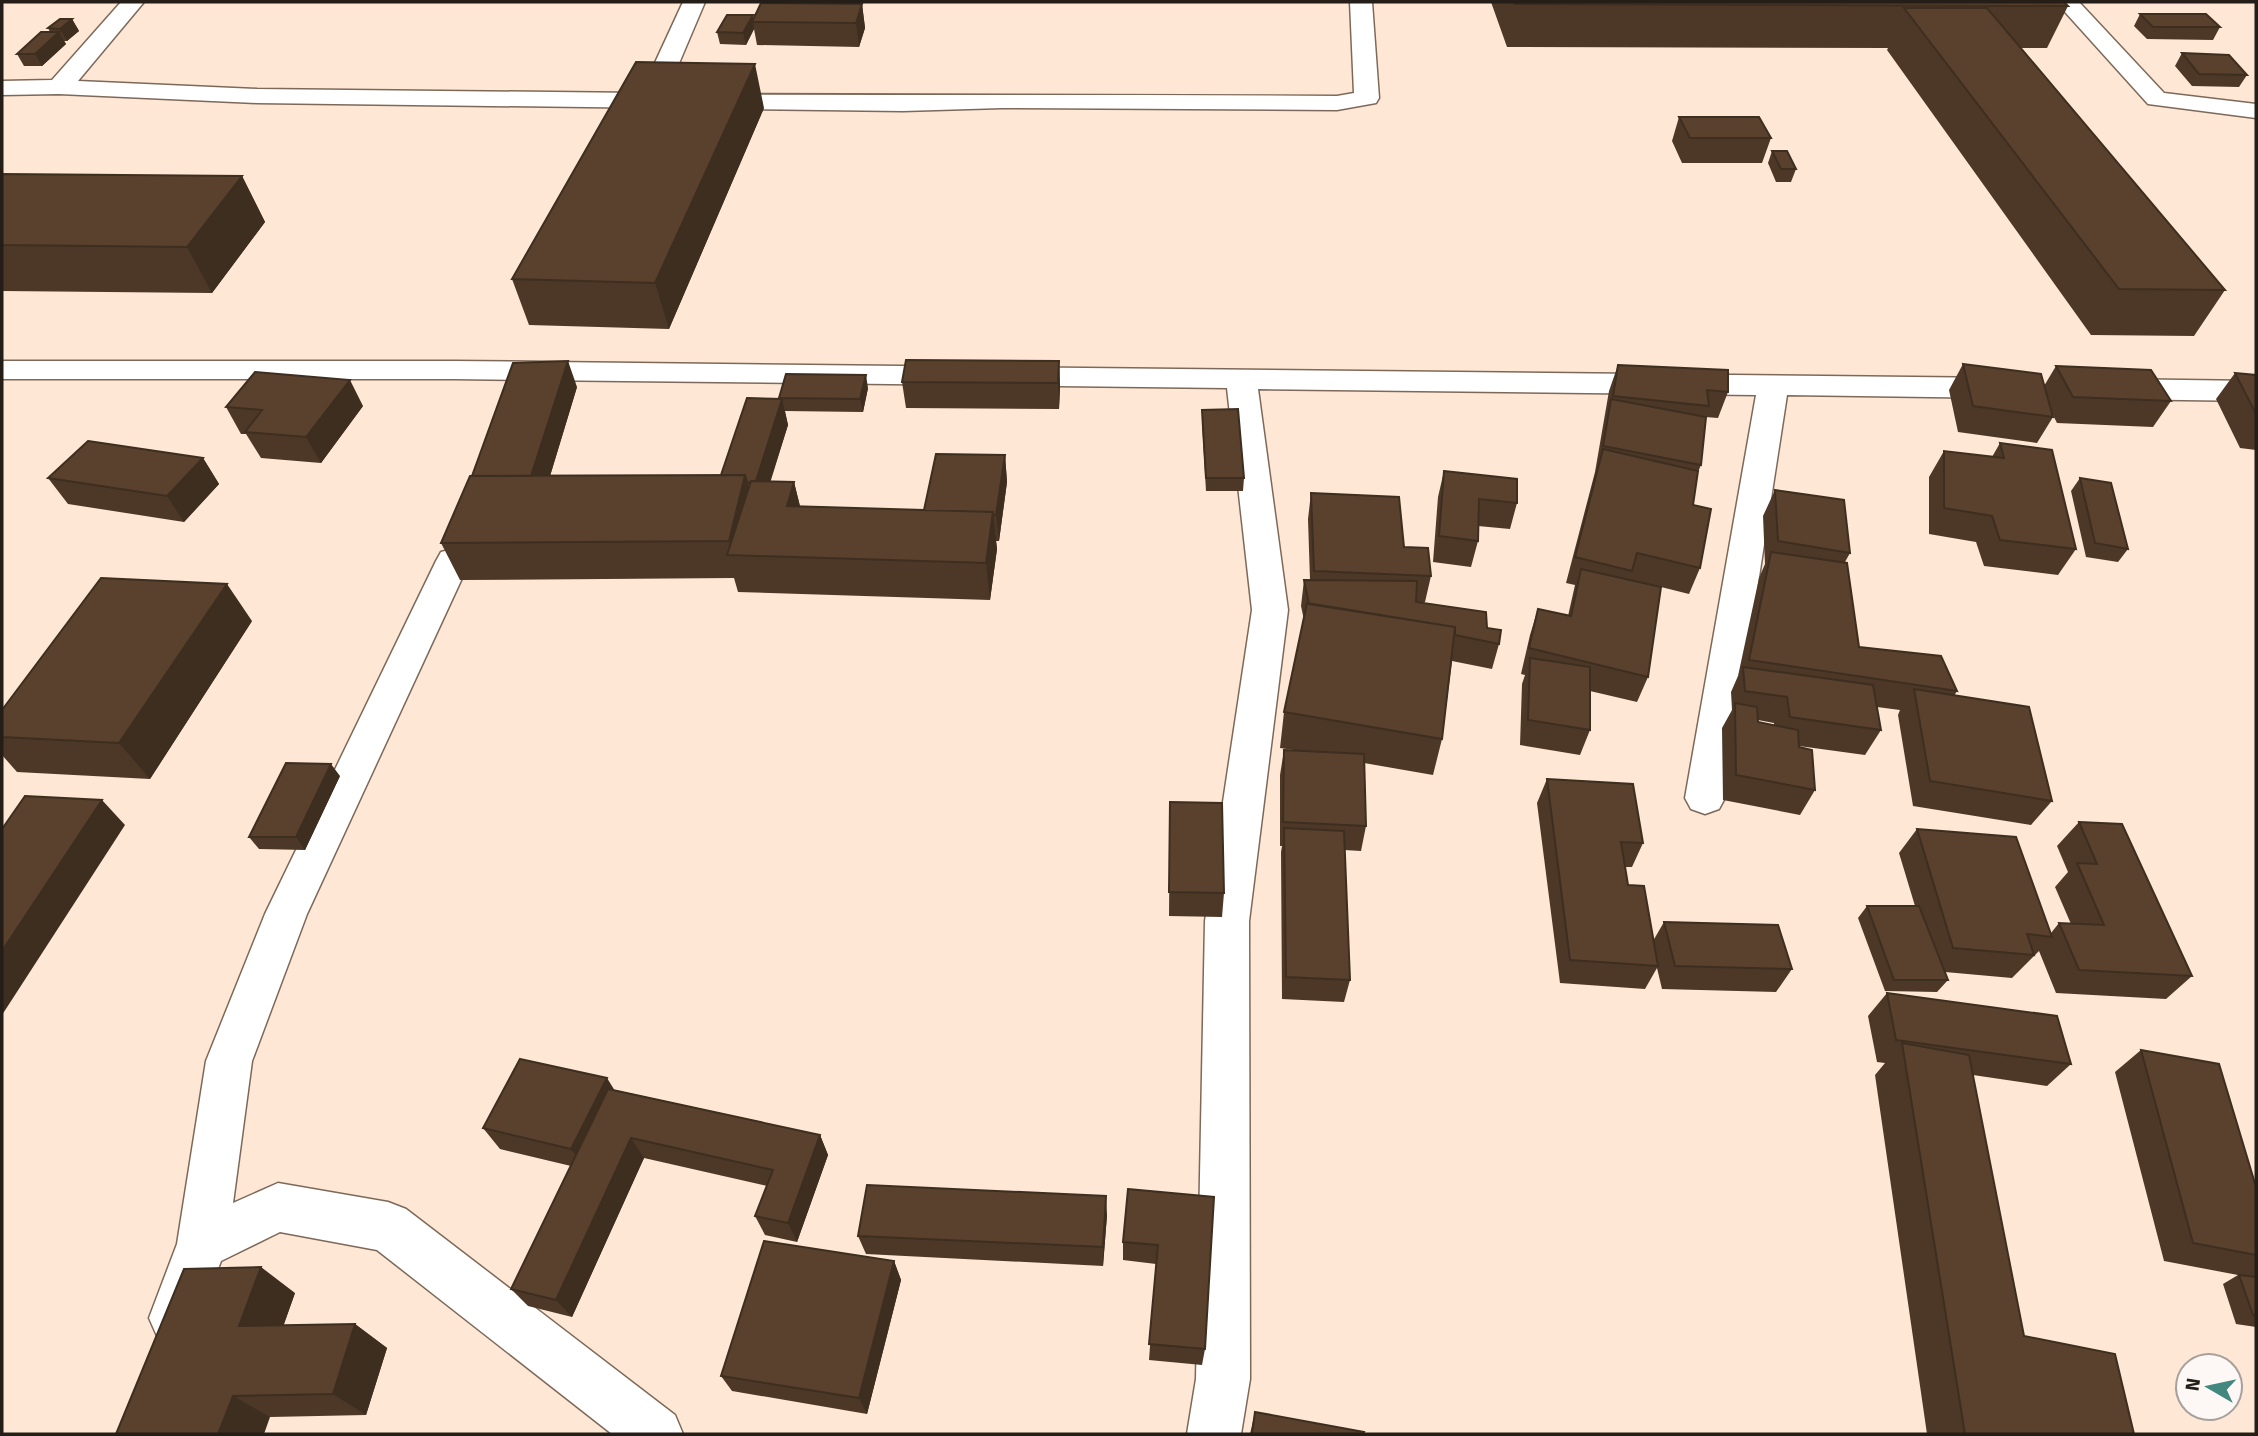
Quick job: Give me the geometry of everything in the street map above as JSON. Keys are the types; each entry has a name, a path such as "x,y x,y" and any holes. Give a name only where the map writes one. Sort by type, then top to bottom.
{"street":[{"path":"59,87 133,2"},
{"path":"651,99 694,2"},
{"path":"2,88 59,87 257,96 903,104 1002,101 1337,103 1367,99 1361,2"},
{"path":"2067,2 2157,99 2256,111"},
{"path":"2,370 481,370 2035,388"},
{"path":"1213,1434 1223,1380 1227,921 1270,610 1241,379"},
{"path":"1705,798 1773,385"},
{"path":"2077,388 2256,391"},
{"path":"160,1358 202,1244 229,1061 286,914 453,561"},
{"path":"202,1244 278,1207 388,1227 656,1434"}],"building":[{"path":"1514,2 2064,2 2068,6 1515,4"},
{"path":"761,3 862,4 856,23 752,22"},
{"path":"1904,8 1987,8 2225,290 2119,289"},
{"path":"2140,14 2206,14 2220,27 2153,27"},
{"path":"727,15 753,15 743,33 717,32"},
{"path":"60,19 72,19 60,29 48,28"},
{"path":"41,32 59,32 35,54 17,54"},
{"path":"2182,53 2229,55 2247,75 2199,74"},
{"path":"636,62 755,64 655,283 512,279"},
{"path":"1679,117 1759,117 1771,138 1690,138"},
{"path":"1772,151 1787,151 1796,169 1781,169"},
{"path":"2,174 242,176 187,247 2,245"},
{"path":"906,360 1059,361 1058,383 902,382"},
{"path":"568,361 531,476 472,476 513,363"},
{"path":"1963,364 2041,374 2053,417 1973,406"},
{"path":"1618,365 1728,370 1728,392 1707,390 1709,406 1613,396"},
{"path":"2056,366 2151,370 2171,401 2073,397"},
{"path":"255,372 350,380 306,437 245,432 262,410 226,407"},
{"path":"2235,373 2256,375 2256,414"},
{"path":"786,374 866,375 860,399 779,398"},
{"path":"747,398 782,399 756,481 750,483 745,475 721,475"},
{"path":"1611,399 1706,417 1701,465 1603,446"},
{"path":"1238,409 1244,478 1206,478 1202,410"},
{"path":"88,441 203,458 167,496 48,478"},
{"path":"2000,443 2052,450 2076,549 2000,540 1992,516 1944,508 1944,451 2004,458"},
{"path":"1603,449 1698,471 1693,505 1711,509 1700,568 1637,553 1632,571 1575,557"},
{"path":"936,454 1005,455 996,515 993,515 993,512 924,510"},
{"path":"1444,471 1517,479 1517,503 1479,499 1478,541 1439,536"},
{"path":"745,475 729,541 441,543 470,476"},
{"path":"2080,478 2111,483 2128,549 2095,543"},
{"path":"751,481 794,482 787,506 993,512 986,563 727,555"},
{"path":"1775,490 1844,500 1850,553 1778,541"},
{"path":"1311,493 1399,497 1404,547 1428,548 1431,576 1314,571"},
{"path":"1771,552 1847,563 1859,647 1941,656 1957,691 1749,660"},
{"path":"1581,569 1661,587 1648,677 1529,648 1538,609 1571,616"},
{"path":"101,578 227,584 119,743 2,737 2,710"},
{"path":"1304,580 1417,581 1416,602 1486,612 1487,628 1501,630 1499,644 1455,635 1455,627 1309,604"},
{"path":"1307,603 1455,627 1442,739 1284,712"},
{"path":"1530,658 1590,667 1590,730 1528,720"},
{"path":"1743,667 1873,685 1881,730 1790,717 1787,697 1745,691"},
{"path":"1914,689 2029,707 2052,801 1930,781"},
{"path":"1735,703 1757,707 1758,722 1798,730 1799,747 1812,750 1815,790 1736,775"},
{"path":"1284,750 1364,754 1366,826 1283,822"},
{"path":"286,763 331,764 296,837 249,837"},
{"path":"1547,779 1633,784 1643,843 1621,842 1628,885 1644,886 1658,966 1570,960"},
{"path":"25,796 102,800 2,951 2,829"},
{"path":"1170,802 1222,803 1224,893 1169,892"},
{"path":"2079,822 2122,824 2192,976 2079,970 2059,923 2104,925 2077,863 2097,864"},
{"path":"1284,828 1344,831 1350,980 1286,977"},
{"path":"1917,829 2016,837 2052,937 2027,934 2034,955 1953,948"},
{"path":"1867,906 1919,906 1948,980 1894,980"},
{"path":"1664,922 1778,925 1792,969 1675,966"},
{"path":"1887,993 2057,1016 2071,1064 1896,1040"},
{"path":"1902,1043 1969,1055 2024,1336 2115,1354 2134,1434 1965,1434"},
{"path":"2141,1050 2219,1064 2256,1187 2256,1255 2193,1243"},
{"path":"520,1059 607,1078 571,1149 483,1128"},
{"path":"608,1089 820,1135 788,1223 755,1216 773,1170 631,1138 556,1300 511,1289"},
{"path":"867,1185 1106,1196 1103,1247 858,1236"},
{"path":"1128,1189 1214,1197 1205,1349 1149,1344 1158,1245 1123,1242"},
{"path":"764,1241 894,1261 859,1398 721,1376"},
{"path":"261,1267 239,1326 355,1324 333,1394 233,1396 218,1434 116,1434 184,1269"},
{"path":"2239,1275 2256,1277 2256,1316 2253,1315"},
{"path":"1255,1412 1364,1432 1252,1434"}]}
